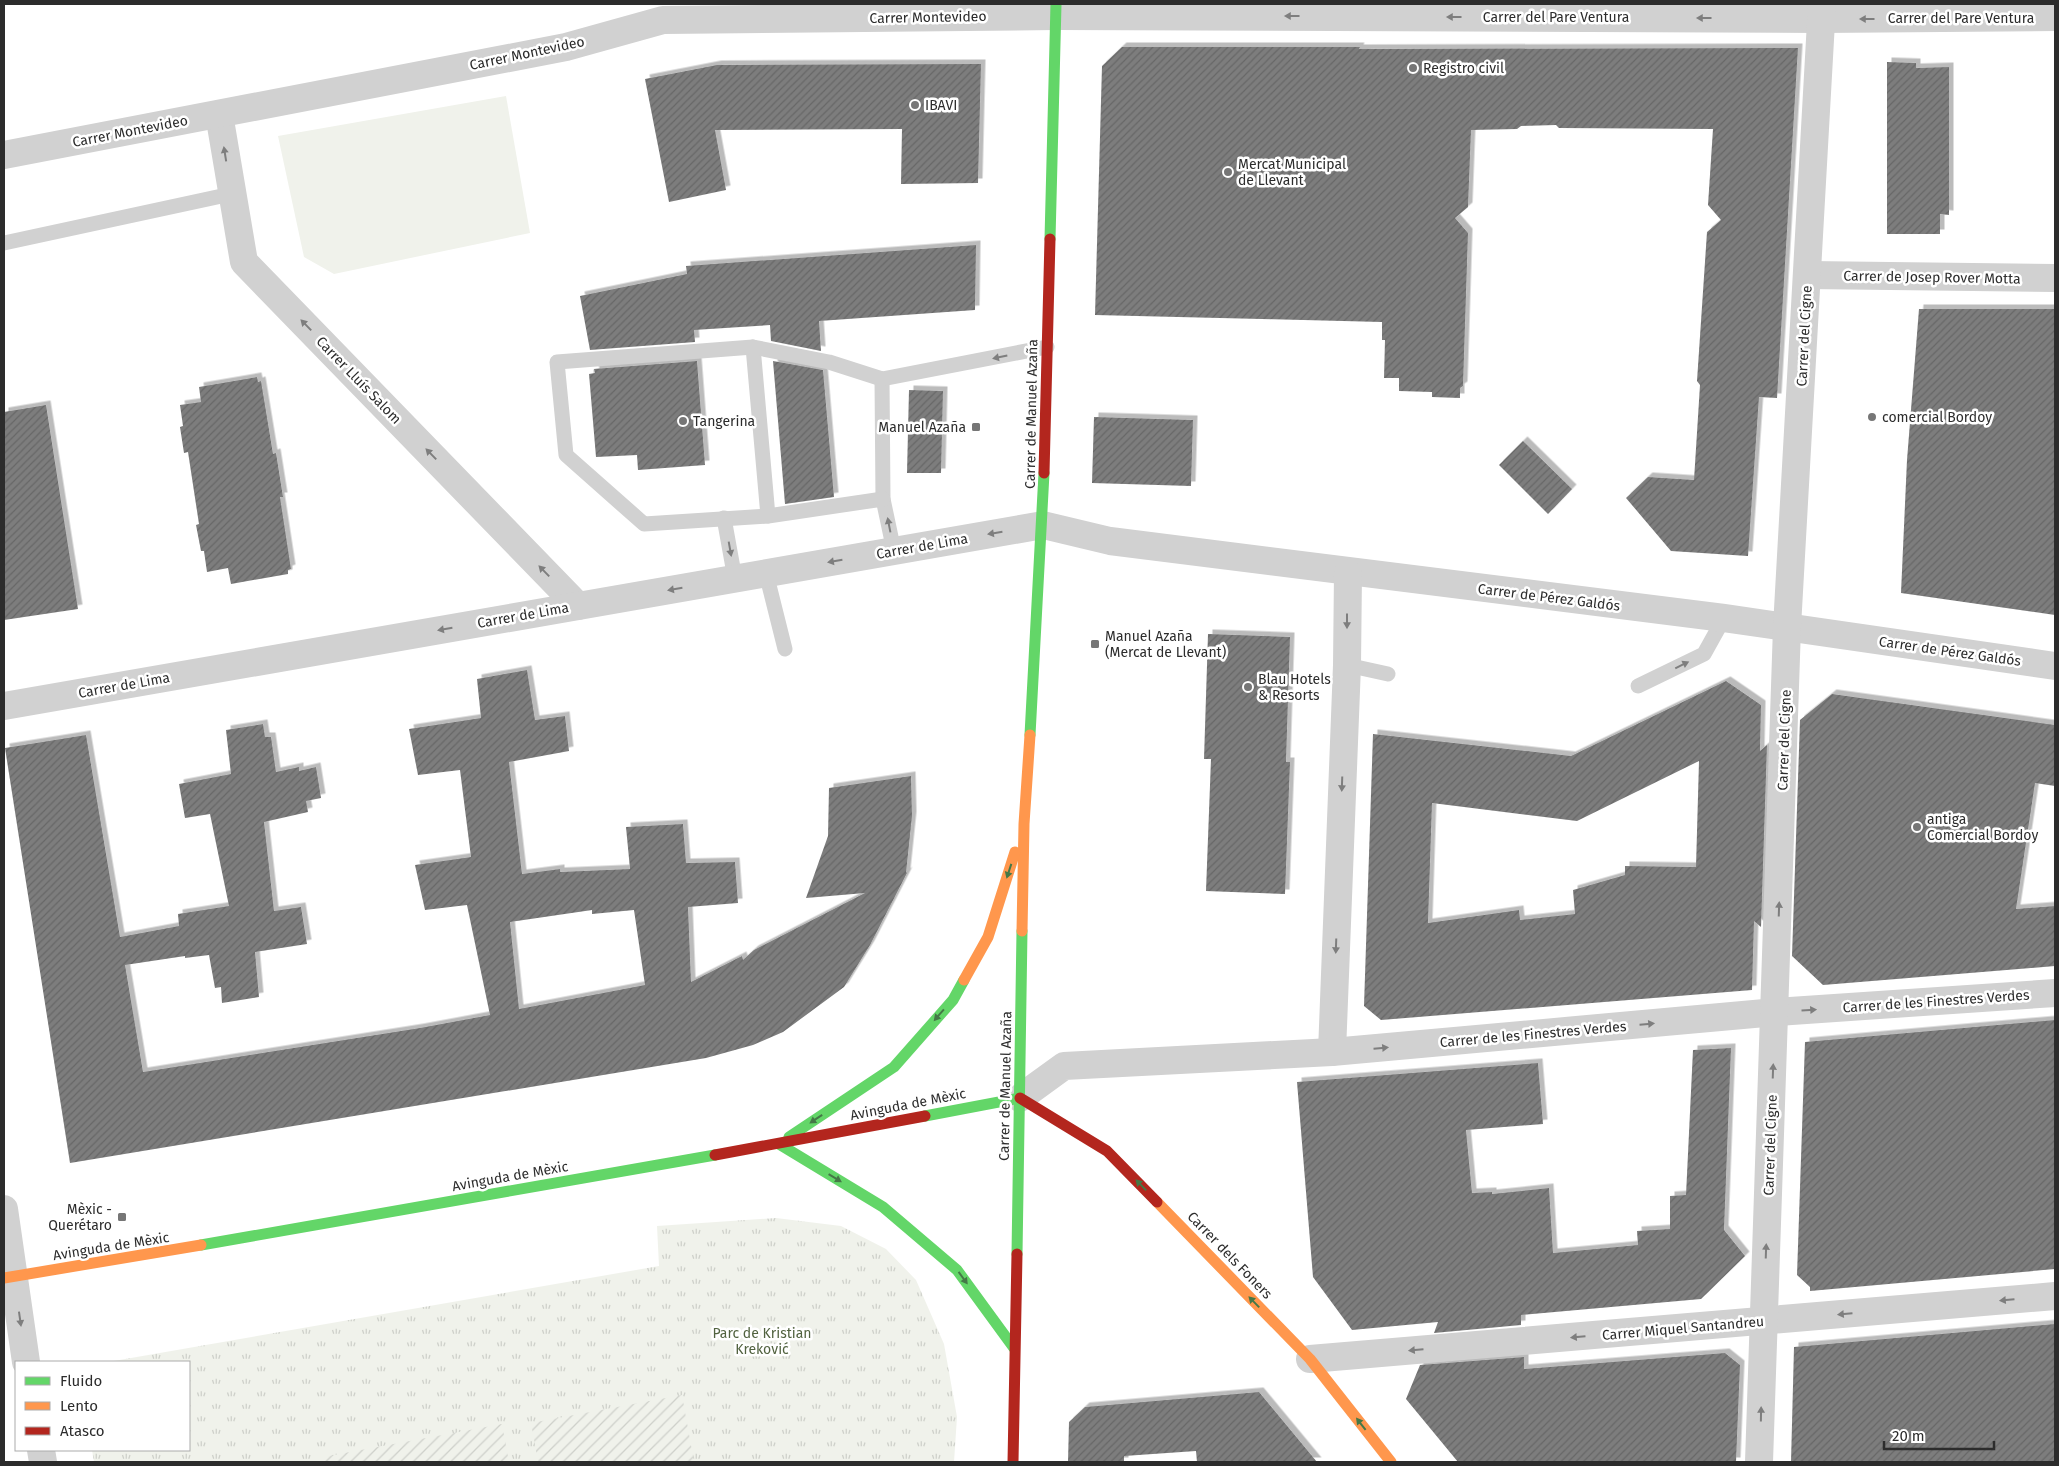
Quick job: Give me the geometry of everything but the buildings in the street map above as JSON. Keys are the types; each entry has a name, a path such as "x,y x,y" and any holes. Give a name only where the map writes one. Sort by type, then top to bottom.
{"street":[{"name":"Carrer del Pare Ventura","path":"1056,10 1822,11 2055,17"},
{"name":"Carrer Montevideo","path":"4,155 566,47 663,20 1056,10"},
{"name":"Carrer de Manuel Azaña","path":"1013,1462 1024,824 1043,525 1056,10"},
{"name":"Carrer del Cigne","path":"1759,1462 1776,1012 1787,627 1822,11"},
{"name":"Carrer Lluís Salom","path":"219,114 244,262 578,606"},
{"name":"Carrer de Josep Rover Motta","path":"1808,275 2055,278"},
{"name":"Carrer de Lima","path":"4,706 1043,525"},
{"name":"Carrer de Pérez Galdós","path":"1043,525 1110,541 1348,573 1724,618 2055,666"},
{"path":"1332,1052 1347,665 1348,573"},
{"name":"Carrer de Manuel Azaña","path":"778,1144 894,1067 953,1000 988,937 1024,824"},
{"name":"Carrer de les Finestres Verdes","path":"1020,1098 1064,1066 1332,1052 1776,1012 2055,993"},
{"name":"Avinguda de Mèxic","path":"9,1277 187,1248 778,1144 1020,1098"},
{"name":"Carrer dels Foners","path":"1020,1098 1107,1151 1310,1359 1391,1462"},
{"path":"778,1144 883,1206 957,1270 1014,1348"},
{"path":"4,1209 9,1277 26,1361"},
{"name":"Carrer Miquel Santandreu","path":"1310,1359 2055,1296"}],"lane":[{"path":"4,243 231,194"},
{"path":"883,499 768,516 644,524 566,456 557,362 753,347 829,362 882,379 1047,347"},
{"path":"753,347 768,516"},
{"path":"882,379 883,499 894,551"},
{"path":"724,518 735,579"},
{"path":"766,573 786,649"},
{"path":"1638,686 1704,654 1724,618"},
{"path":"1347,665 1388,674"}],"green space":[{"path":"506,96 530,233 334,274 304,257 278,136"},
{"name":"Parc de Kristian Kreković","path":"776,1218 841,1226 886,1249 916,1280 944,1344 957,1417 954,1462 94,1462 92,1451 190,1451 190,1361 114,1361 659,1266 657,1226"},
{"path":"682,1395 694,1462 538,1462 531,1423"},
{"path":"502,1424 509,1462 324,1462 323,1457"}],"traffic: fast":[{"path":"1050,239 1056,4"},
{"path":"1030,735 1044,473"},
{"path":"1017,1254 1022,931"},
{"path":"789,1137 894,1067 953,1000 964,980"},
{"path":"925,1116 1020,1098"},
{"path":"779,1144 883,1207 957,1270 1014,1348"},
{"path":"201,1245 715,1155"}],"traffic: slow":[{"path":"1022,931 1024,824 1030,735"},
{"path":"964,980 988,937 1015,852"},
{"path":"1157,1202 1310,1359 1391,1462"},
{"path":"4,1278 201,1245"}],"traffic: jam":[{"path":"1044,473 1050,239"},
{"path":"1020,1098 1107,1151 1157,1202"},
{"path":"715,1155 925,1116"},
{"path":"1013,1462 1017,1254"}],"place":[{"name":"Registro civil","path":"1413,68"},
{"name":"IBAVI","path":"915,105"},
{"name":"Mercat Municipal de Llevant","path":"1228,172"},
{"name":"comercial Bordoy","path":"1872,417"},
{"name":"Tangerina","path":"683,421"},
{"name":"Manuel Azaña","path":"976,427"},
{"name":"Manuel Azaña (Mercat de Llevant)","path":"1095,644"},
{"name":"Blau Hotels & Resorts","path":"1248,687"},
{"name":"antiga Comercial Bordoy","path":"1917,827"},
{"name":"Mèxic - Querétaro","path":"122,1217"}]}
